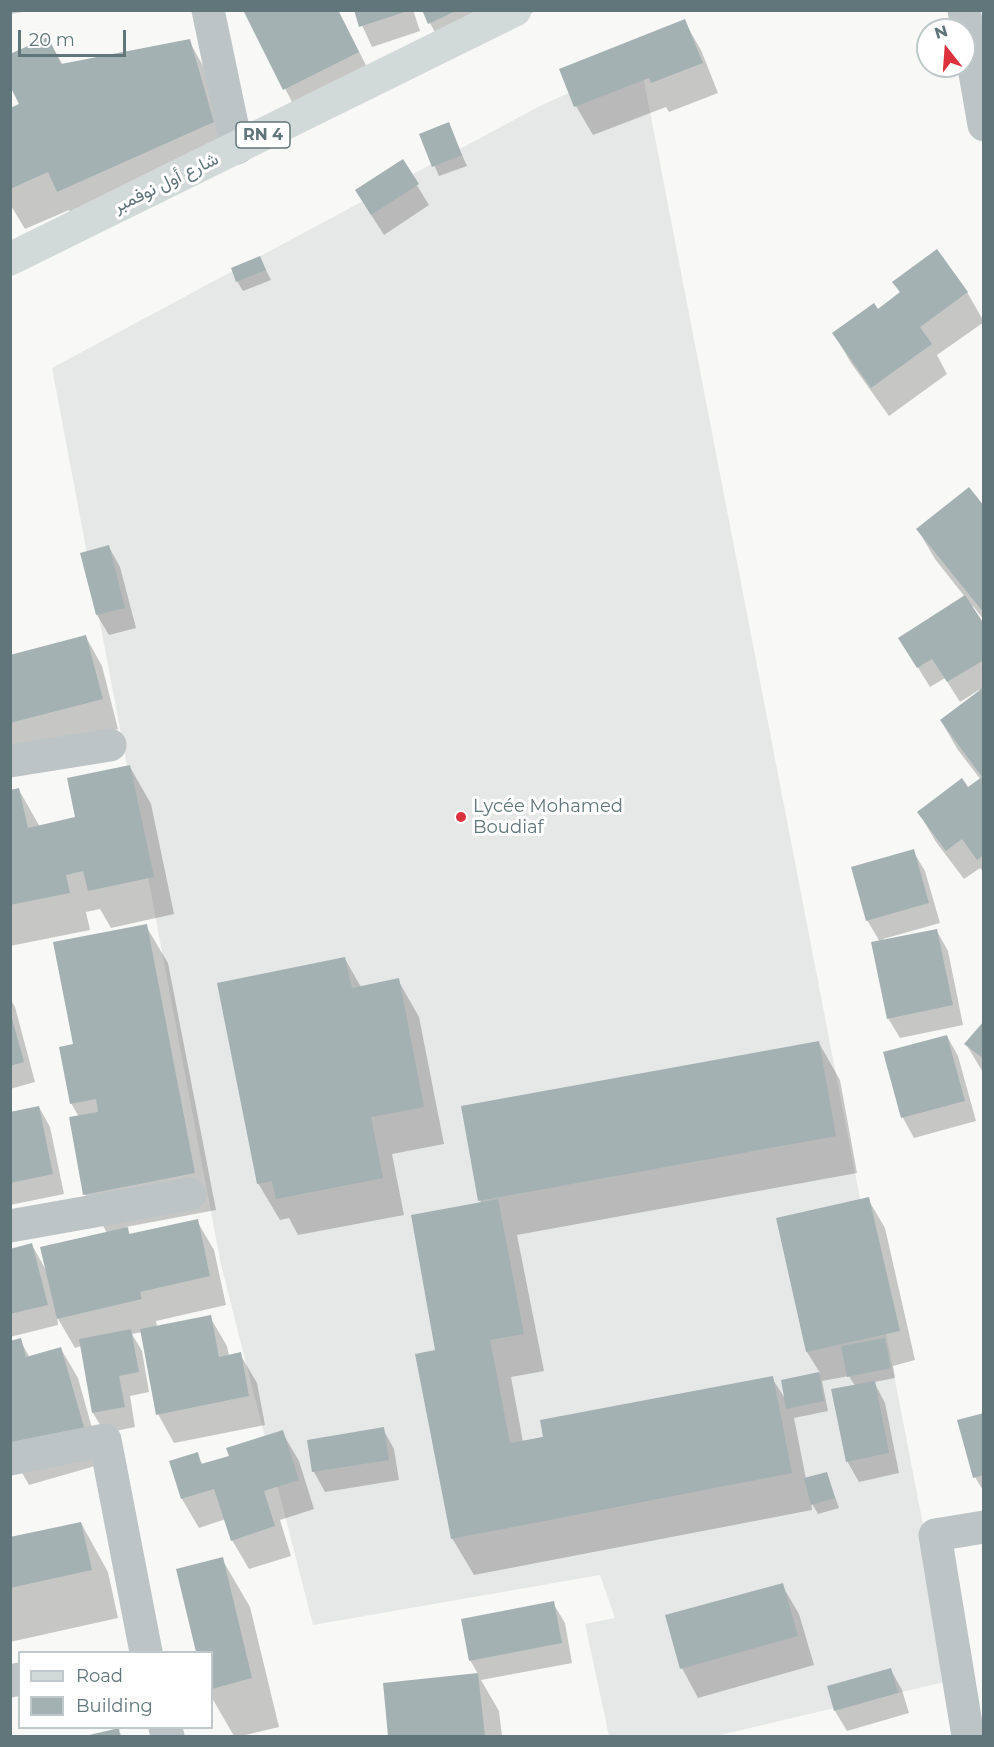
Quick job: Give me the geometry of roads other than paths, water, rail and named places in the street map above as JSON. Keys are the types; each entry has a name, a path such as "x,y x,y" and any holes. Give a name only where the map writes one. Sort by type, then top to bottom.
{"main road":[{"name":"شارع أول نوفمبر","path":"10,259 515,10"}],"street":[{"path":"208,10 237,148"},
{"path":"964,10 984,125"},
{"path":"10,761 110,745"},
{"path":"10,1226 190,1194"},
{"path":"10,1459 105,1440 146,1651"},
{"path":"968,1737 935,1535 984,1527"}],"place":[{"name":"Lycée Mohamed Boudiaf","path":"461,817"}]}
